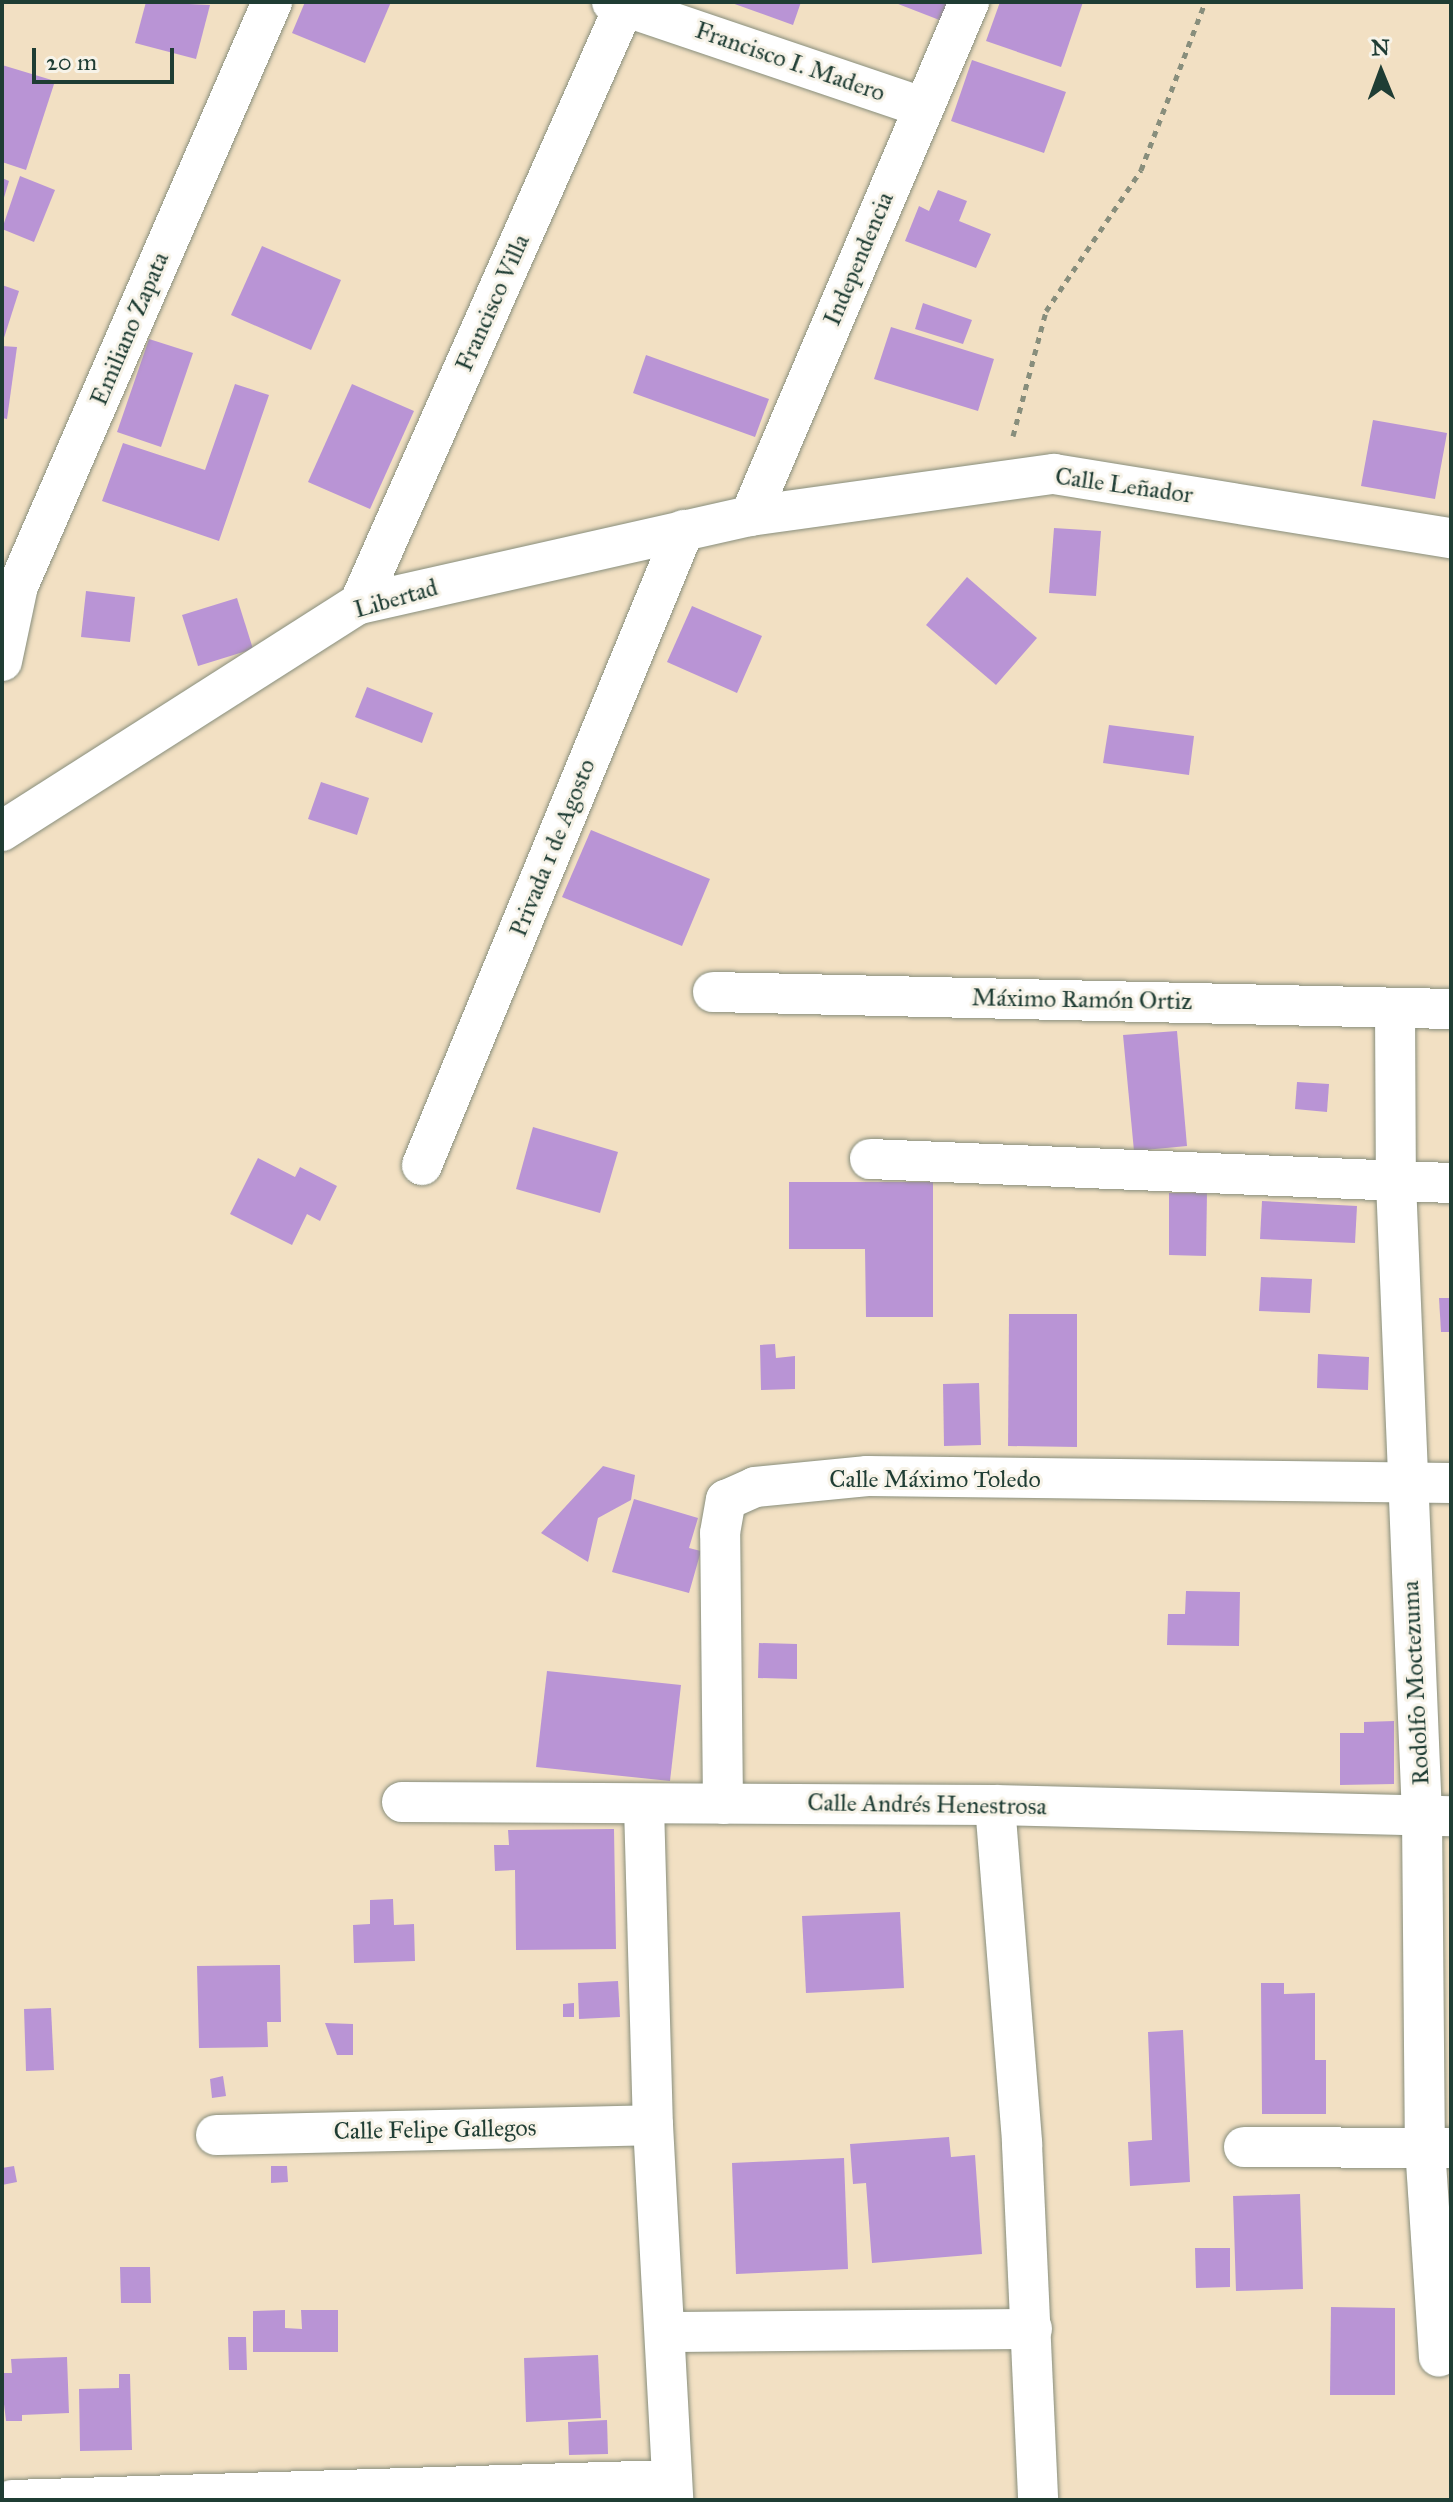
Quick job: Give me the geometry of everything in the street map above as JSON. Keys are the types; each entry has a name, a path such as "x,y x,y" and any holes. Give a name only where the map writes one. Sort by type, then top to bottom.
{"street":[{"name":"Emiliano Zapata","path":"2,661 18,586 272,2"},
{"name":"Independencia","path":"750,516 969,2"},
{"name":"Francisco I. Madero","path":"621,3 923,107"},
{"name":"Francisco Villa","path":"359,604 621,3"},
{"name":"Calle Leñador","path":"750,516 1054,474 1451,538"},
{"name":"Libertad","path":"2,831 359,604 750,516"},
{"name":"Privada 1 de Agosto","path":"422,1165 684,530"},
{"name":"Máximo Ramón Ortiz","path":"713,992 1451,1009"},
{"name":"Rodolfo Moctezuma","path":"1395,1008 1396,1182 1407,1482 1436,1816 1439,2357"},
{"path":"870,1159 1451,1183"},
{"name":"Calle Máximo Toledo","path":"723,1804 720,1533 726,1500 755,1487 867,1476 1451,1483"},
{"name":"Calle Andrés Henestrosa","path":"402,1802 644,1806 995,1805 1436,1816"},
{"path":"995,1805 1032,2329 1038,2500"},
{"path":"12,2500 673,2490 653,2125 644,1806"},
{"name":"Calle Felipe Gallegos","path":"216,2135 653,2125"},
{"path":"1244,2147 1438,2148"},
{"path":"666,2332 1032,2329"}],"path":[{"path":"1001,481 1046,311 1141,170 1205,2"}],"building":[{"path":"146,2 210,5 196,59 135,43"},
{"path":"305,2 391,2 365,63 292,33"},
{"path":"729,2 801,2 793,25"},
{"path":"893,2 949,2 942,21"},
{"path":"1000,2 1083,2 1061,67 986,41"},
{"path":"972,60 1066,92 1044,153 951,121"},
{"path":"2,65 55,81 26,170 2,162"},
{"path":"20,176 55,190 34,242 2,229"},
{"path":"2,178 9,181 3,201 2,201"},
{"path":"938,190 967,201 959,221 991,234 976,268 905,241 919,206 929,211"},
{"path":"262,246 341,280 311,350 231,315"},
{"path":"2,285 19,291 3,341 2,341"},
{"path":"923,303 972,320 963,344 915,329"},
{"path":"891,327 994,359 978,411 874,379"},
{"path":"149,339 193,353 161,447 117,432"},
{"path":"2,346 17,347 7,419 2,418"},
{"path":"646,355 769,399 755,437 633,393"},
{"path":"235,384 269,395 219,541 102,501 123,443 205,470"},
{"path":"352,384 414,411 370,509 308,482"},
{"path":"1373,420 1447,433 1435,499 1361,486"},
{"path":"1054,528 1101,531 1096,596 1049,593"},
{"path":"967,577 1037,638 996,685 926,625"},
{"path":"86,591 135,597 130,642 81,637"},
{"path":"237,598 253,649 198,666 182,615"},
{"path":"692,606 762,636 737,693 667,662"},
{"path":"367,687 433,713 422,743 355,717"},
{"path":"1109,725 1194,736 1189,775 1103,763"},
{"path":"321,782 369,798 357,835 308,819"},
{"path":"591,830 710,879 682,946 562,897"},
{"path":"1177,1031 1187,1146 1134,1151 1123,1035"},
{"path":"1297,1082 1329,1084 1327,1112 1295,1109"},
{"path":"533,1127 618,1152 600,1213 516,1189"},
{"path":"258,1158 295,1177 300,1167 337,1186 320,1221 307,1214 292,1245 230,1214"},
{"path":"789,1182 933,1182 933,1317 866,1317 865,1249 789,1249"},
{"path":"1169,1193 1207,1193 1206,1256 1169,1255"},
{"path":"1262,1201 1357,1206 1355,1243 1260,1239"},
{"path":"1261,1277 1312,1279 1310,1313 1259,1311"},
{"path":"1439,1298 1451,1298 1451,1332 1441,1332"},
{"path":"1009,1314 1077,1314 1077,1447 1008,1446"},
{"path":"775,1344 776,1358 795,1356 795,1389 761,1390 760,1345"},
{"path":"1318,1354 1369,1357 1368,1390 1317,1388"},
{"path":"979,1383 981,1445 944,1446 943,1384"},
{"path":"603,1466 635,1475 631,1500 598,1518 588,1562 541,1533"},
{"path":"634,1499 698,1518 689,1548 701,1551 689,1593 612,1572"},
{"path":"1186,1591 1240,1592 1239,1646 1167,1645 1168,1614 1185,1614"},
{"path":"759,1643 797,1644 797,1679 758,1678"},
{"path":"547,1671 681,1685 670,1781 536,1767"},
{"path":"1394,1721 1394,1784 1340,1785 1340,1733 1364,1733 1364,1722"},
{"path":"614,1829 616,1949 516,1950 515,1870 495,1871 494,1845 509,1845 508,1830"},
{"path":"393,1899 394,1925 414,1924 415,1961 354,1963 353,1925 370,1924 370,1900"},
{"path":"900,1912 904,1988 806,1993 802,1916"},
{"path":"280,1965 281,2022 267,2022 268,2047 199,2048 197,1966"},
{"path":"618,1981 620,2017 579,2019 578,1983"},
{"path":"1261,1983 1284,1983 1284,1994 1315,1993 1315,2060 1326,2060 1326,2114 1262,2114"},
{"path":"574,2003 574,2017 563,2017 563,2004"},
{"path":"51,2008 54,2070 26,2071 24,2009"},
{"path":"325,2023 353,2024 353,2055 337,2055"},
{"path":"1183,2030 1190,2182 1130,2186 1128,2142 1152,2140 1148,2032"},
{"path":"223,2076 226,2096 212,2098 210,2079"},
{"path":"949,2137 951,2157 975,2155 982,2254 872,2263 866,2183 853,2184 850,2144"},
{"path":"844,2158 848,2269 736,2274 732,2163"},
{"path":"14,2166 17,2182 2,2185 2,2168"},
{"path":"271,2166 287,2166 288,2182 271,2183"},
{"path":"1300,2194 1303,2289 1236,2291 1233,2196"},
{"path":"1195,2248 1230,2248 1230,2287 1196,2288"},
{"path":"120,2267 150,2267 151,2303 121,2303"},
{"path":"1331,2307 1395,2308 1395,2395 1330,2395"},
{"path":"285,2310 285,2328 302,2329 301,2310 338,2310 338,2352 253,2352 253,2311"},
{"path":"228,2337 246,2337 247,2370 229,2370"},
{"path":"598,2355 601,2418 526,2422 524,2358"},
{"path":"67,2357 69,2413 22,2415 22,2421 6,2421 3,2373 12,2373 11,2359"},
{"path":"119,2374 130,2374 132,2450 80,2451 79,2389 119,2388"},
{"path":"607,2420 608,2454 569,2455 568,2422"}]}
